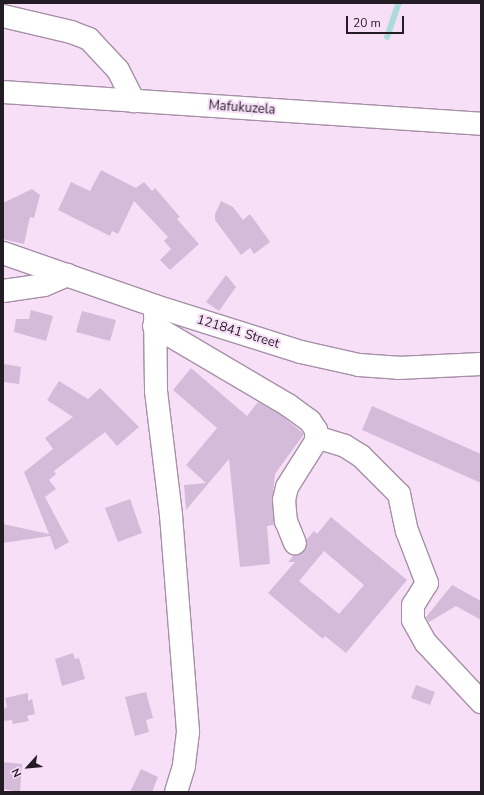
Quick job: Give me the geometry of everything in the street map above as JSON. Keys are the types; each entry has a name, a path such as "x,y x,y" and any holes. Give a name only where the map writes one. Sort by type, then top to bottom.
{"street":[{"path":"3,16 71,32 89,39 118,70 134,101"},
{"name":"Mafukuzela","path":"3,92 481,124"},
{"name":"121841 Street","path":"3,253 68,275 155,316 301,352 359,365 405,368 481,364"},
{"path":"3,291 44,285 68,275"},
{"path":"155,316 288,405 310,421 316,430 316,441 287,487 284,500 286,521 295,543"},
{"path":"155,316 156,391 171,515 188,732 184,766 176,792"},
{"path":"316,437 345,446 362,456 399,494 407,531 427,583 413,605 413,620 426,643 481,702"}],"building":[{"path":"101,170 136,188 144,182 152,191 155,188 180,217 177,219 199,244 170,270 160,260 171,249 164,241 168,237 134,201 118,234 112,231 110,236 58,210 71,182 90,191"},
{"path":"32,189 40,195 34,218 30,217 24,244 3,239 3,203"},
{"path":"221,201 233,207 243,220 250,214 270,242 254,254 250,248 241,255 215,220 215,214"},
{"path":"226,275 236,287 219,311 206,302"},
{"path":"31,310 53,316 46,341 14,332 16,319 29,319"},
{"path":"82,311 116,320 110,341 76,332"},
{"path":"4,364 21,367 19,384 3,382"},
{"path":"191,368 247,416 258,402 281,415 304,434 275,474 272,501 274,525 267,526 270,564 240,567 229,459 186,510 184,485 206,483 186,465 217,428 173,390"},
{"path":"59,381 88,399 100,388 139,427 117,446 105,432 54,471 56,474 49,480 56,489 45,497 69,542 55,550 50,536 3,543 3,524 49,534 24,472 53,449 45,438 73,417 47,400"},
{"path":"372,406 481,454 481,483 362,430"},
{"path":"130,499 142,533 118,542 105,508"},
{"path":"331,517 407,580 346,653 325,636 323,639 268,593 295,562 288,562 294,555 305,550 307,539 314,531 317,534","holes":["324,551 364,585 339,614 299,581"]},
{"path":"452,585 481,601 481,620 456,606 429,622 426,617"},
{"path":"73,653 75,659 79,658 85,679 62,686 55,659"},
{"path":"416,685 435,692 430,705 411,698"},
{"path":"146,692 153,718 146,720 149,732 135,736 125,697"},
{"path":"28,693 28,701 32,699 35,714 27,716 29,721 13,724 12,720 3,721 3,709 7,707 5,698"},
{"path":"3,762 22,764 20,792 3,789"},
{"path":"141,769 158,777 152,792 130,792"}],"waterway":[{"path":"387,37 399,3"}]}
